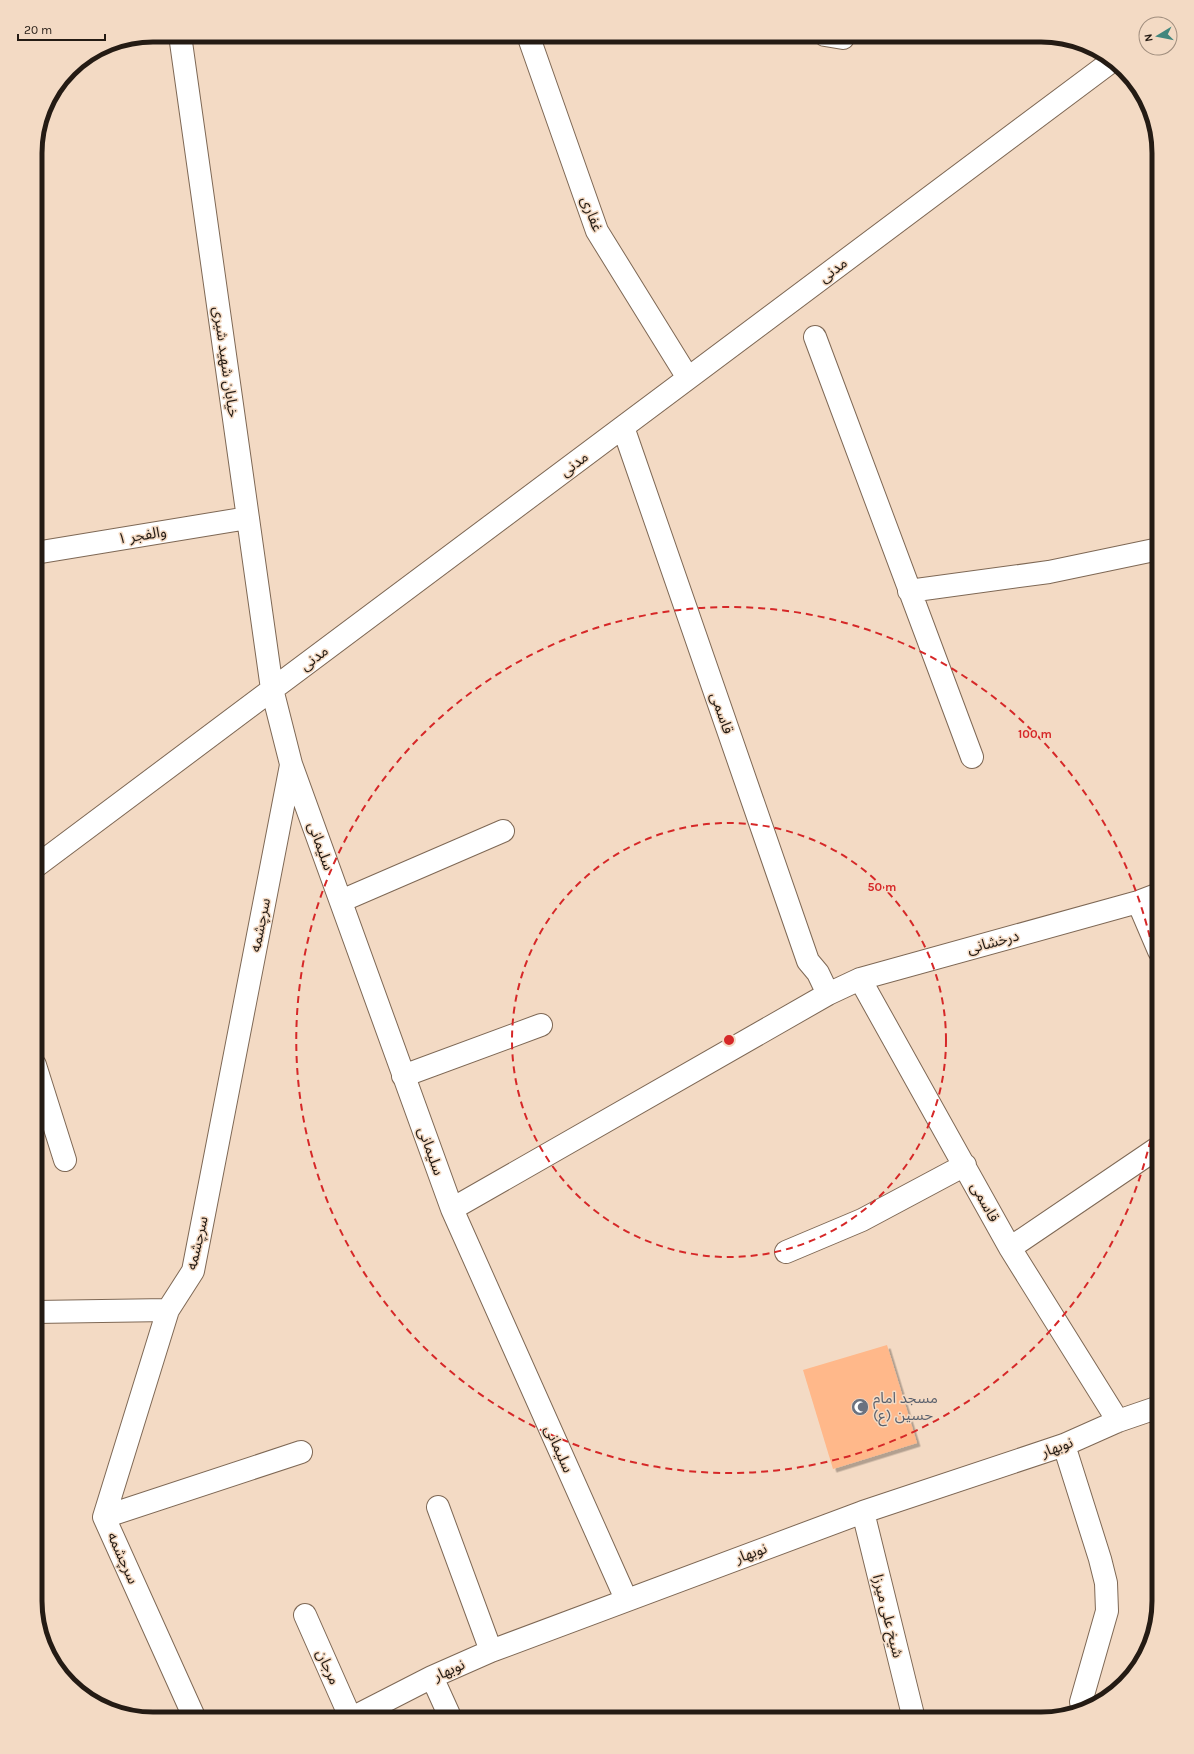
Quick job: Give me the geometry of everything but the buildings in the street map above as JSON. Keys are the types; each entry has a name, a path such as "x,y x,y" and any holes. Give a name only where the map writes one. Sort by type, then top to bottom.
{"street":[{"name":"خیابان شهید شیری","path":"181,42 272,689"},
{"name":"غفاری","path":"530,42 597,231 688,378"},
{"name":"مدنی","path":"42,862 1107,65"},
{"path":"815,337 908,591 972,757"},
{"name":"قاسمی","path":"623,427 808,961 818,973 828,994"},
{"name":"والفجر ۱","path":"42,552 248,518"},
{"path":"908,591 1048,572 1152,550"},
{"name":"سلیمانی","path":"272,689 291,764 452,1209 626,1599"},
{"name":"سرچشمه","path":"191,1712 104,1517 168,1310 193,1271 291,764"},
{"path":"341,901 503,831"},
{"name":"درخشانی","path":"452,1209 828,994 860,979 1138,902 1152,897"},
{"path":"1138,902 1152,935"},
{"name":"قاسمی","path":"860,979 1010,1248 1118,1421"},
{"path":"403,1076 541,1025"},
{"path":"42,1087 65,1160"},
{"path":"1010,1248 1152,1152"},
{"path":"786,1252 862,1220 965,1165"},
{"path":"42,1312 168,1310"},
{"name":"نوبهار","path":"364,1712 432,1677 491,1651 626,1599 863,1512 1064,1445 1118,1421 1152,1409"},
{"path":"1064,1445 1100,1559 1106,1583 1108,1611 1081,1702"},
{"path":"104,1517 301,1452"},
{"path":"438,1507 491,1651"},
{"name":"شیخ علی میرزا","path":"863,1512 912,1712"},
{"name":"مرجان","path":"305,1614 347,1712"},
{"path":"432,1677 448,1712"}],"place":[{"name":"مسجد امام حسین (ع)","path":"860,1407"}]}
